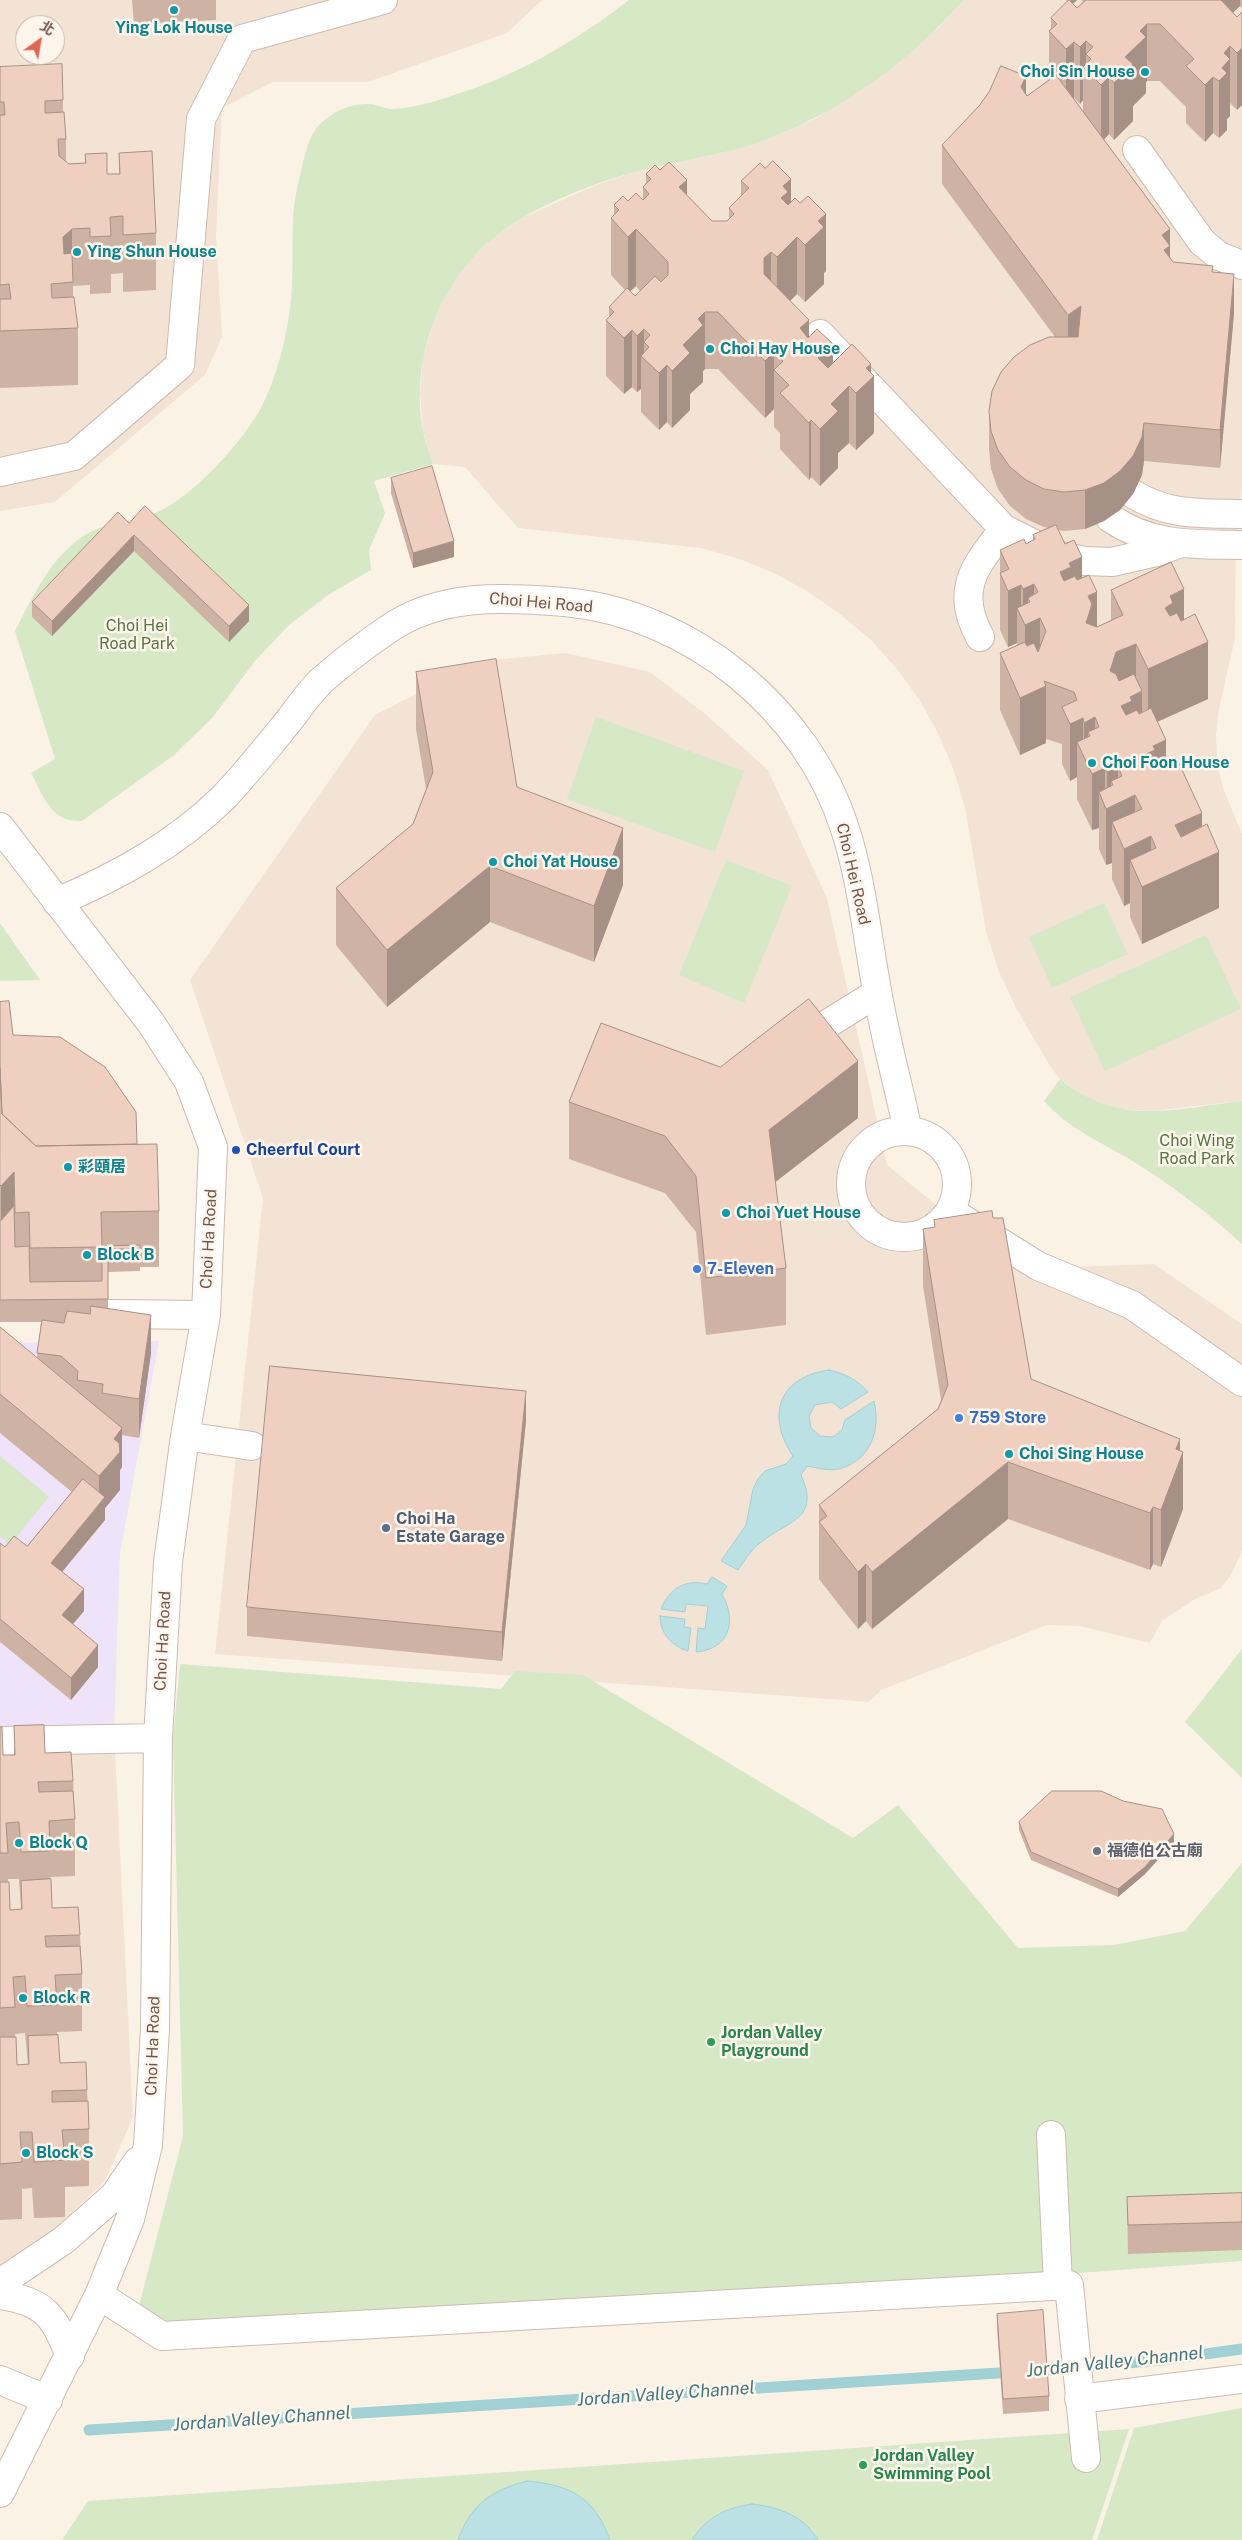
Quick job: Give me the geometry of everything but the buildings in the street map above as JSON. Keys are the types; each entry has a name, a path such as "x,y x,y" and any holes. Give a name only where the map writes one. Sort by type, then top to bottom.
{"street":[{"path":"0,472 74,456 180,365 201,119 242,39 383,0"},
{"path":"1137,150 1202,242 1219,256 1242,265"},
{"path":"820,334 1004,529 1056,555 1084,561 1112,562 1156,552 1178,544"},
{"path":"1133,494 1155,507 1168,510 1242,514"},
{"path":"1110,518 1135,532 1178,544 1242,545"},
{"path":"980,637 972,621 968,603 969,585 975,568 1004,529"},
{"name":"Choi Hei Road","path":"57,902 103,882 145,859 185,830 222,798 255,762 318,684 392,626 435,607 481,598 528,599 588,604 645,621 698,646 747,681 788,724 821,773 845,828 859,886 877,994 908,1131"},
{"name":"Choi Ha Road","path":"0,827 162,1040 189,1082 213,1147 206,1315 185,1436 168,1562 158,1738 155,2029 148,2145 130,2219 99,2295 0,2493"},
{"path":"779,1054 877,994"},
{"path":"908,1131 925,1136 940,1145 951,1160 956,1176 957,1194 950,1211 940,1224 925,1233 908,1238 890,1236 874,1228 862,1216 853,1201 851,1184 854,1166 862,1151 875,1140 891,1133 908,1131"},
{"path":"950,1211 1038,1266 1132,1305 1242,1382"},
{"path":"88,1314 206,1315"},
{"path":"185,1436 252,1446"},
{"path":"0,1741 158,1738"},
{"path":"1050,2135 1063,2285 1086,2458"},
{"path":"0,2283 64,2240 114,2196 148,2145"},
{"path":"99,2295 162,2336 1063,2285"},
{"path":"0,2295 15,2297 46,2310 59,2327 70,2356"},
{"path":"1079,2399 1242,2379"},
{"path":"0,2380 48,2400"}],"shaded area":[{"path":"0,0 542,0 507,33 368,82 273,82 222,108 216,235 222,337 205,375 55,502 0,511"},
{"path":"964,0 1242,0 1242,487 1236,542 1235,638 1219,709 1216,735 1217,762 1223,788 1242,834 1242,1101 1151,1111 1119,1109 1087,1098 1060,1079 1050,1066 1017,1010 999,972 986,931 965,808 954,771 939,735 920,701 897,669 871,640 841,615 810,593 776,574 740,559 701,548 518,528 465,467 433,464 423,430 420,393 423,357 433,323 448,290 470,260 496,235 526,216 596,185 634,172 723,153 771,138 817,118 938,28"},
{"path":"566,653 650,672 704,713 768,770 827,898 887,1165 1015,1269 1154,1264 1242,1324 1242,1551 1231,1575 1221,1588 1195,1599 1162,1621 1150,1643 1080,1626 1047,1625 881,1690 869,1702 215,1654 263,1198 190,980 375,715 481,661"},
{"path":"159,1341 120,1553 114,1729 0,1730 0,1343"},
{"path":"114,1729 133,2117 105,2181 57,2227 0,2268 0,1730"}],"green space":[{"name":"Choi Hei Road Park","path":"629,0 964,0 921,43 876,80 853,96 801,125 756,143 722,153 635,172 582,190 526,216 496,236 476,254 444,298 433,323 425,349 420,403 424,434 433,464 374,481 385,513 369,550 371,570 328,595 289,625 255,661 213,717 174,755 82,821 63,818 50,807 31,773 55,759 15,631 42,581 58,558 68,548 94,530 144,517 160,511 177,501 194,488 226,456 252,423 261,408 277,369 287,327 292,287 294,206 303,162 314,131 332,114 351,106 371,104 396,109 427,103 473,89 543,57 587,30"},
{"path":"596,717 744,771 715,852 567,799"},
{"path":"726,860 792,886 744,1003 679,975"},
{"path":"1104,903 1128,954 1052,988 1029,937"},
{"path":"0,923 40,980 0,981"},
{"path":"1206,935 1241,1009 1105,1071 1070,997"},
{"name":"Choi Wing Road Park","path":"1060,1079 1082,1094 1103,1104 1125,1109 1147,1111 1170,1110 1242,1101 1242,1244 1173,1188 1144,1168 1073,1127 1054,1111 1044,1101"},
{"path":"0,1456 49,1497 10,1545 0,1536"},
{"path":"1242,1649 1242,1778 1185,1722"},
{"name":"Jordan Valley Playground","path":"180,1664 501,1689 515,1671 583,1675 853,1838 898,1805 1018,1948 1114,1945 1185,1931 1242,1863 1242,2261 614,2307 132,2333 183,2136 173,1738"},
{"path":"1242,2408 1242,2540 1097,2540 1134,2428"},
{"name":"Jordan Valley Swimming Pool","path":"1129,2429 1092,2540 62,2540 88,2501"}],"water":[{"path":"829,1370 850,1378 868,1392 841,1409 832,1402 815,1405 809,1416 811,1428 820,1436 833,1437 842,1430 845,1420 874,1401 876,1422 871,1442 860,1458 842,1468 829,1470 807,1466 801,1475 807,1501 804,1510 791,1523 757,1546 738,1570 721,1561 746,1525 753,1489 765,1471 786,1464 793,1456 780,1427 779,1413 782,1401 788,1390 798,1381 812,1374"},
{"path":"712,1577 727,1586 722,1594 727,1604 729,1623 727,1632 717,1645 707,1650 696,1652 698,1628 705,1629 708,1606 686,1604 685,1612 661,1609 669,1596 679,1587 692,1583 707,1584"},
{"path":"660,1616 685,1619 684,1627 691,1628 688,1651 677,1646 668,1638 662,1628"},
{"path":"527,2481 556,2486 579,2496 596,2513 604,2525 610,2540 458,2540 469,2517 484,2500 503,2489"},
{"path":"752,2504 781,2510 790,2514 806,2525 818,2540 692,2540 704,2525 718,2515 734,2508"}],"waterway":[{"name":"Jordan Valley Channel","path":"1033,2371 1161,2360 1242,2349"},
{"name":"Jordan Valley Channel","path":"89,2430 1014,2372"}],"place":[{"name":"Ying Lok House","path":"174,10"},
{"name":"Choi Sin House","path":"1145,72"},
{"name":"Ying Shun House","path":"77,252"},
{"name":"Choi Hay House","path":"710,349"},
{"name":"Choi Foon House","path":"1092,763"},
{"name":"Choi Yat House","path":"493,862"},
{"name":"Cheerful Court","path":"236,1150"},
{"name":"彩頤居","path":"68,1167"},
{"name":"Choi Yuet House","path":"726,1213"},
{"name":"Block B","path":"87,1255"},
{"name":"7-Eleven","path":"697,1269"},
{"name":"759 Store","path":"959,1418"},
{"name":"Choi Sing House","path":"1009,1454"},
{"name":"Choi Ha Estate Garage","path":"386,1528"},
{"name":"Block Q","path":"19,1843"},
{"name":"福德伯公古廟","path":"1097,1851"},
{"name":"Block R","path":"23,1998"},
{"name":"Jordan Valley Playground","path":"711,2042"},
{"name":"Block S","path":"26,2153"},
{"name":"Jordan Valley Swimming Pool","path":"863,2465"}]}
